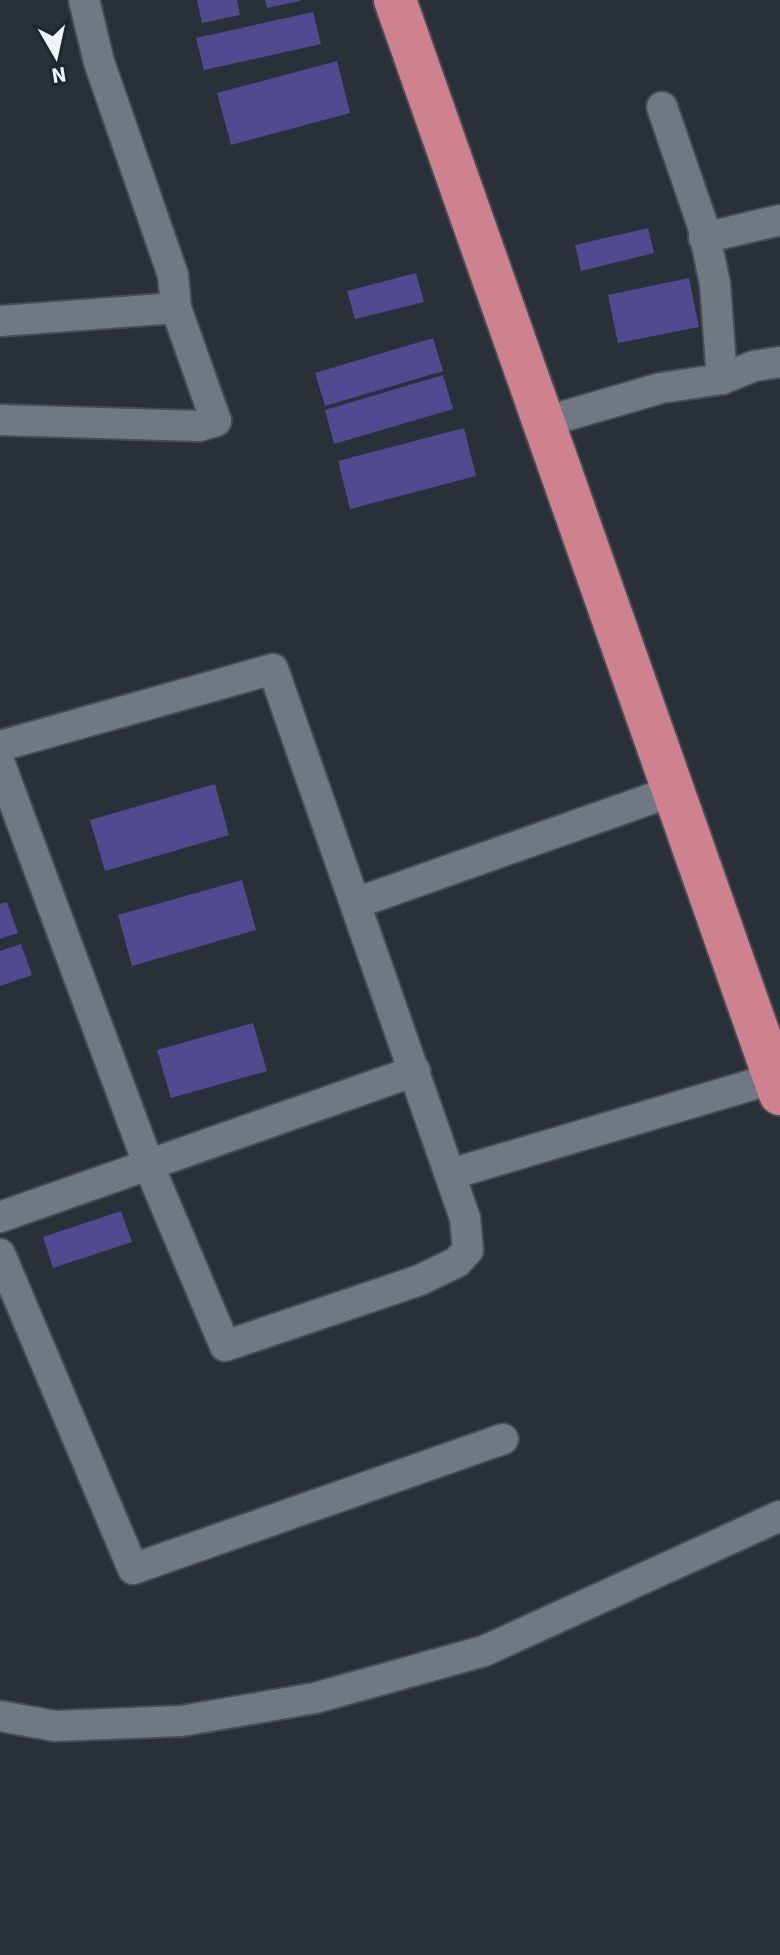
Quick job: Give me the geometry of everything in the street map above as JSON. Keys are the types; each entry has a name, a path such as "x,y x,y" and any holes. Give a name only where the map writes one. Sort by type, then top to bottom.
{"highway":[{"path":"395,0 777,1086"}],"street":[{"path":"0,420 199,426 216,421 176,308 173,275 99,62 84,0"},
{"path":"662,107 703,226 715,284 722,379"},
{"path":"704,238 780,220"},
{"path":"0,321 176,308"},
{"path":"544,422 661,388 722,379 754,366 780,362"},
{"path":"0,746 273,669 465,1218 468,1250 457,1262 420,1280 225,1346 149,1166 0,764"},
{"path":"356,903 673,791"},
{"path":"0,1217 415,1071"},
{"path":"451,1174 777,1086"},
{"path":"0,1254 133,1569 503,1439"},
{"path":"0,1716 55,1726 181,1721 315,1698 484,1651 780,1516"}],"building":[{"path":"197,0 237,0 240,15 202,23"},
{"path":"265,0 300,0 300,1 267,8"},
{"path":"313,12 321,44 204,70 196,38"},
{"path":"337,61 350,113 231,145 217,93"},
{"path":"648,228 654,253 581,271 575,245"},
{"path":"416,273 424,302 355,319 347,291"},
{"path":"689,278 699,327 618,343 608,295"},
{"path":"433,338 443,371 325,406 315,373"},
{"path":"443,375 453,409 334,444 325,410"},
{"path":"464,428 476,476 350,509 338,461"},
{"path":"215,784 229,835 105,871 90,820"},
{"path":"242,880 256,930 132,966 118,915"},
{"path":"7,902 18,933 0,939 0,904"},
{"path":"21,944 32,975 0,986 0,951"},
{"path":"253,1023 267,1071 171,1098 157,1050"},
{"path":"121,1211 132,1242 53,1268 43,1237"}]}
